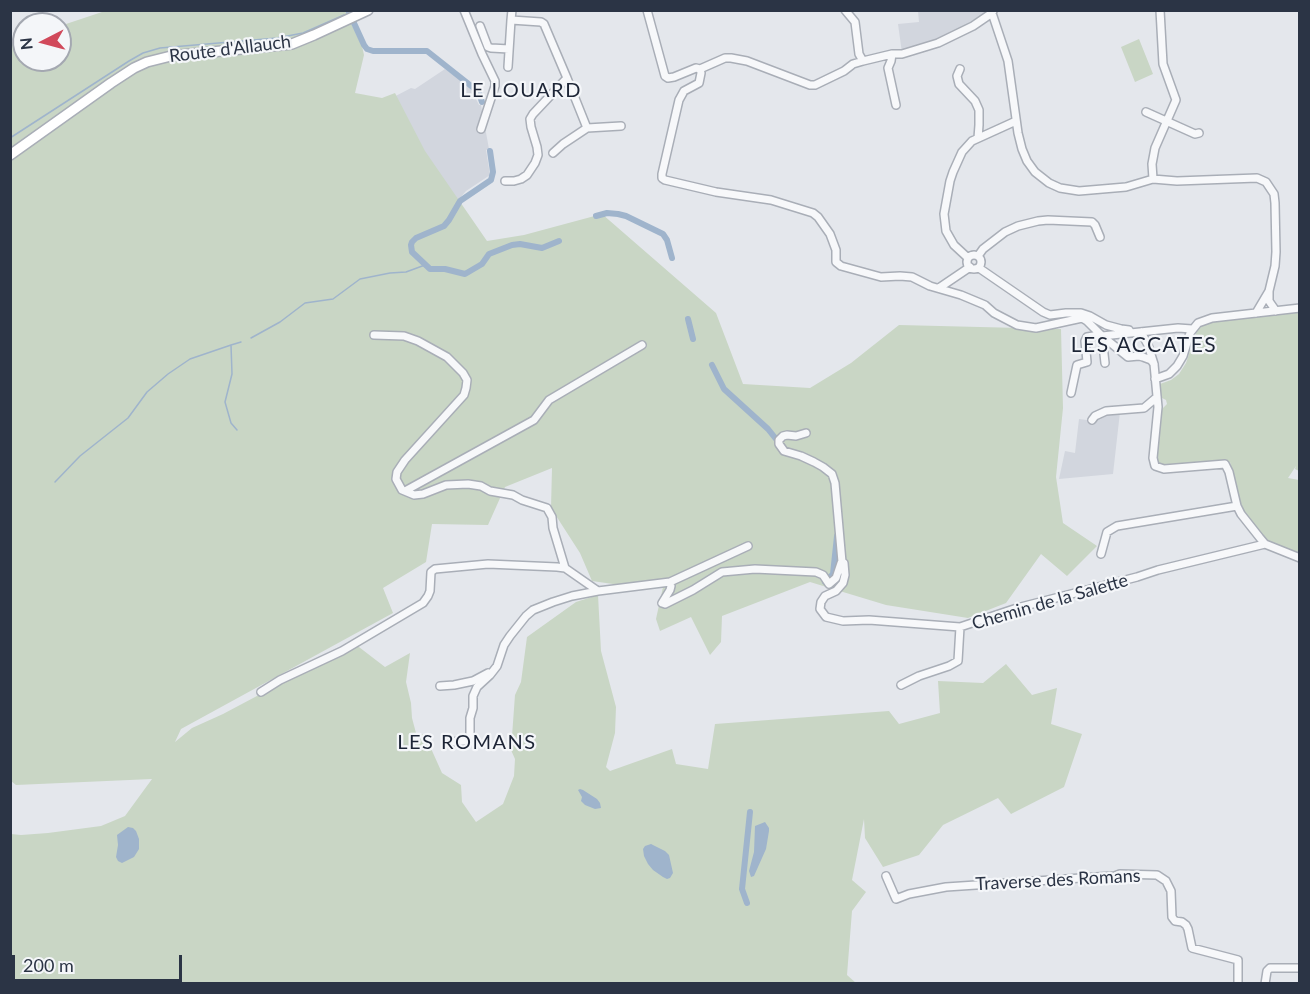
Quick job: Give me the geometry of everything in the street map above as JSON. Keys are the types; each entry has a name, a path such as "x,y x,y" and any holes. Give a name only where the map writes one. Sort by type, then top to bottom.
{"main road":[{"name":"Route d'Allauch","path":"351,18 361,10"},
{"name":"Route d'Allauch","path":"10,155 134,68 159,58 292,44 368,10"}],"street":[{"path":"464,10 495,81 481,129"},
{"path":"508,67 512,10"},
{"path":"647,10 665,76 668,78 730,58 747,61 810,85 815,85 844,71 853,64 892,54 902,54 938,43 973,26 992,12 1008,61 1022,149 1035,172 1049,183 1060,188 1079,191 1115,189 1153,179 1177,181 1257,178 1266,182 1274,194 1276,259 1269,301 1276,311"},
{"path":"845,10 855,22 859,54 863,61"},
{"path":"1153,179 1153,156 1174,105 1175,96 1163,64 1160,10"},
{"path":"511,20 544,24 587,128"},
{"path":"480,27 488,46 509,49"},
{"path":"892,54 888,68 896,105"},
{"path":"700,69 699,83 684,91 679,100 662,178 665,180 716,192 771,200 813,213 830,234 834,243 836,262 841,267 881,277 907,276 986,305 994,313 1017,325 1036,328 1082,318 1128,357 1147,358 1154,364"},
{"path":"960,69 957,76 959,84 975,101 979,110 978,138"},
{"path":"505,181 521,179 527,175 535,163 537,147 530,119 567,78"},
{"path":"1146,112 1196,134 1199,133"},
{"path":"1016,121 972,141 962,152 950,181 944,214 949,238 968,258 967,262 970,267 979,268 1036,308 1050,315 1081,313 1106,325 1142,332 1154,364 1158,410 1153,458 1155,466 1164,469 1226,464 1241,514 1265,544 1299,558"},
{"path":"553,153 587,128 621,126"},
{"path":"978,256 983,249 1005,232 1038,221 1092,222 1100,237"},
{"path":"968,258 973,255 978,256"},
{"path":"978,256 981,262 979,268"},
{"path":"939,288 970,267"},
{"path":"1256,313 1269,291"},
{"path":"1155,379 1169,374 1177,366 1183,356 1192,329 1198,322 1299,308"},
{"path":"1050,315 1052,325"},
{"path":"1071,393 1077,365 1087,362 1085,341 1087,337 1178,328 1192,329"},
{"path":"374,335 404,336 427,345 447,357 463,372 467,380 464,395 405,460 397,472 396,479 402,490 414,495 446,485 468,484 482,486 490,492 513,495 547,508 552,517 565,568"},
{"path":"1101,335 1105,363"},
{"path":"405,491 534,420 549,399 642,345"},
{"path":"1092,420 1106,411 1144,408 1157,397"},
{"path":"670,582 670,590 662,603 665,604 722,572 755,569 816,572 823,575 829,584 836,578 842,562 836,483 832,474 823,467 801,456 783,451 779,444 783,436 806,433"},
{"path":"1101,554 1107,532 1117,526 1237,506"},
{"name":"Chemin de la Salette","path":"842,562 845,575 843,583 820,602 820,609 826,617 843,621 869,620 960,627 1017,608 1265,544"},
{"path":"450,742 470,738 473,696 477,687 497,666 504,645 533,610 572,596 670,582 748,546"},
{"path":"261,692 279,680 342,651 423,603 430,591 431,572 435,569 488,564 565,568 598,591"},
{"path":"901,685 958,661 960,627"},
{"path":"440,686 473,681 497,666"},
{"name":"Traverse des Romans","path":"886,876 896,899 946,886 1096,878 1120,874 1157,875 1166,881 1171,891 1172,917 1175,921 1182,922 1188,929 1192,948 1238,960 1238,984"},
{"path":"1265,984 1267,971 1270,968 1299,968"}],"shaded area":[{"path":"918,11 988,11 955,31 918,49 902,53 898,24 919,22"},
{"path":"445,69 474,89 473,93 481,105 489,149 486,150 490,175 466,191 453,206 388,100 411,88 415,89"},
{"path":"1106,412 1120,412 1113,474 1059,479 1065,451 1075,453 1079,419 1095,421 1097,417"}],"green space":[{"path":"105,11 345,11 364,55 355,93 382,98 395,93 425,151 487,241 524,235 602,214 716,313 743,384 810,388 851,363 899,325 1061,329 1063,408 1056,477 1063,523 1097,546 1067,576 1041,554 1006,603 968,618 886,605 810,582 722,616 721,642 710,655 691,617 660,631 656,619 663,587 627,586 592,581 580,553 551,508 552,468 505,487 488,525 432,524 426,562 383,588 393,613 181,729 175,742 192,728 355,644 385,667 410,653 406,682 416,733 430,736 429,744 442,773 461,785 462,802 476,822 503,804 514,776 515,759 511,750 515,695 521,682 527,637 576,602 598,595 601,651 616,707 615,733 606,767 610,771 672,749 676,764 708,769 715,724 889,711 899,724 940,713 938,681 983,683 1006,664 1032,695 1057,688 1051,724 1082,734 1064,787 1011,814 998,798 943,825 919,855 883,867 865,838 864,819 852,880 866,892 852,911 847,975 856,983 11,983 11,834 48,833 101,826 125,816 152,779 16,785 11,781 10,43 12,42 12,72 72,72 72,22"},
{"path":"1139,39 1153,74 1135,82 1121,47"},
{"path":"1299,312 1299,471 1295,469 1296,466 1288,478 1299,480 1299,553 1266,542 1244,511 1230,462 1163,465 1157,461 1155,450 1160,415 1167,404 1166,400 1160,397 1160,384 1179,374 1186,363 1197,330 1206,323"}],"water":[{"path":"578,790 597,799 601,808 595,809 585,805 581,801 582,797"},
{"path":"765,822 769,828 766,849 754,876 751,877 749,871 754,852 755,826"},
{"path":"128,827 136,831 139,849 134,857 122,863 116,857 117,835"},
{"path":"651,844 669,855 673,873 670,878 663,877 648,864 643,849"}],"waterway":[{"path":"348,10 367,49 427,51 475,89 482,102"},
{"path":"10,138 143,53 160,48 277,38 303,33 344,15"},
{"path":"490,151 493,172 491,180 460,201 444,226 416,238 411,245 412,252 430,269 445,269 465,274 482,264 489,254 512,245 542,248 559,241"},
{"path":"596,216 607,213 626,216 663,234 672,258"},
{"path":"251,338 280,322 305,303 333,299 360,279 406,272 425,265"},
{"path":"688,319 693,339"},
{"path":"237,430 231,423 225,402 232,374 231,345 241,342"},
{"path":"55,482 80,456 128,418 147,392 168,374 190,359 231,345"},
{"path":"712,365 724,389 776,439"},
{"path":"825,582 833,574 837,536"},
{"path":"747,903 742,889 750,812"}],"district":[{"name":"LE LOUARD","path":"521,91"},
{"name":"LES ACCATES","path":"1144,345"},
{"name":"LES ROMANS","path":"467,743"}]}
